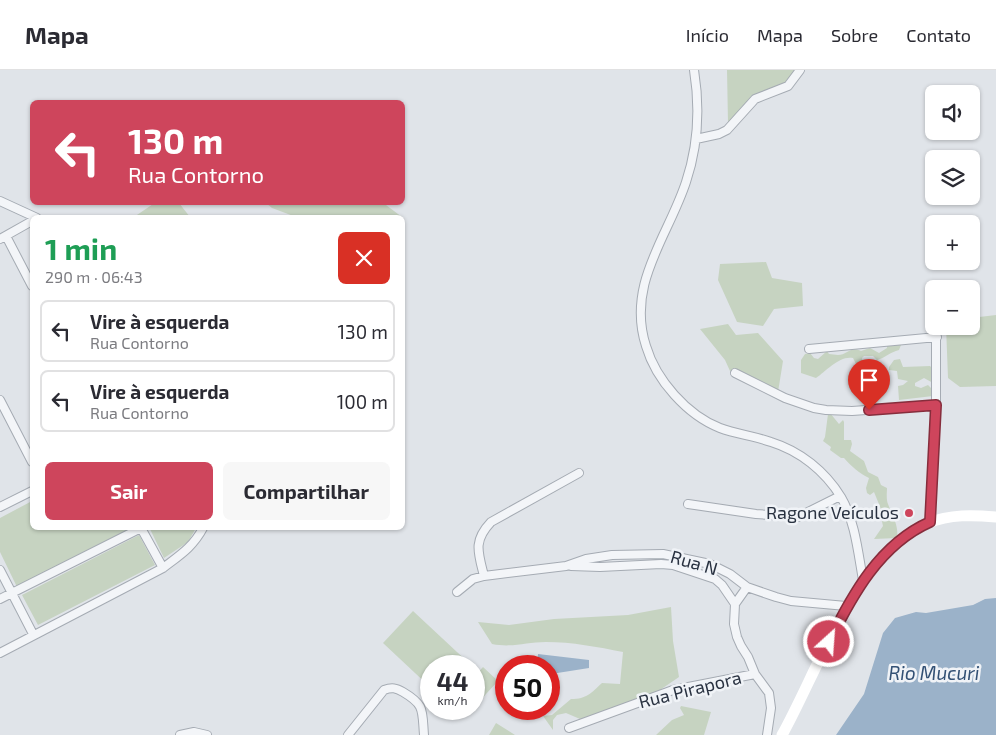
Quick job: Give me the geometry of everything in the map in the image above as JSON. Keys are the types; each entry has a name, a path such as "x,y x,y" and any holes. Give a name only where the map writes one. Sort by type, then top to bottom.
{"main road":[{"path":"782,735 846,606 863,580 891,548 909,534 930,522 960,516 996,517"}],"street":[{"path":"694,70 698,108 696,139 686,182 670,223 656,248 645,279 641,319 646,347 657,371 670,389 694,413 720,428 770,441 797,454 821,472 840,496 852,524 863,580"},
{"path":"696,139 719,134 727,130 755,99 788,86 800,70"},
{"path":"0,201 30,215"},
{"path":"30,222 3,237 30,283"},
{"path":"809,349 937,337 936,405 930,522"},
{"path":"735,373 785,398 826,410 852,411 936,405"},
{"path":"0,400 30,458"},
{"path":"484,576 478,543 482,533 491,522 579,473"},
{"path":"0,507 30,492"},
{"path":"688,504 756,514 798,517 840,496"},
{"path":"0,599 137,530"},
{"path":"142,530 162,568"},
{"path":"0,653 162,568 196,541 202,530"},
{"path":"651,553 651,564"},
{"name":"Rua N","path":"566,566 586,559 612,555 663,554 710,564 730,574 747,587 791,600 846,606"},
{"name":"Rua N","path":"457,592 473,579 484,576 566,566 600,567 661,564 680,567 715,579 722,585 735,604"},
{"path":"0,570 33,634"},
{"path":"722,585 730,574"},
{"path":"735,604 747,587"},
{"name":"Rua Pirapora","path":"735,604 734,624 736,637 755,674 769,693 771,708 768,735"},
{"name":"Rua Pirapora","path":"569,728 673,690 755,674"},
{"path":"348,735 384,690 390,688 396,688 416,700 423,714 424,735"},
{"path":"180,735 194,732 207,735"}],"green space":[{"path":"727,70 798,70 792,79 755,102 736,123 728,123"},
{"path":"152,205 181,205 188,215 137,215"},
{"path":"268,205 386,205 399,215 291,215"},
{"path":"766,262 772,278 802,283 803,306 774,309 763,326 737,322 718,280 720,264"},
{"path":"996,315 996,386 960,387 948,378 946,335 980,335 980,317"},
{"path":"728,324 736,335 758,333 783,361 778,392 734,370 730,371 725,360 700,329"},
{"path":"901,345 899,350 880,359 877,360 873,356 864,356 862,358 863,372 859,370 853,358 848,358 838,361 816,378 801,373 801,360 805,354 810,353 814,358 818,359 827,351 829,354 838,355 851,350 861,351 870,348 879,353 887,348 887,346"},
{"path":"900,359 903,367 930,366 933,369 933,383 924,378 915,383 915,386 921,388 928,385 932,389 933,396 899,400 898,386 908,381 898,379 897,371 889,370 889,367 894,360"},
{"path":"830,413 839,424 843,420 844,440 851,440 852,444 850,451 864,461 868,472 878,477 881,485 887,488 887,502 896,524 897,538 874,539 883,526 881,517 883,514 874,492 870,495 867,493 866,488 869,478 856,470 844,458 830,450 831,447 823,441 828,414"},
{"path":"30,502 30,530 133,530 17,587 0,552 0,518"},
{"path":"150,530 195,530 188,542 164,558"},
{"path":"139,535 155,565 38,625 22,595"},
{"path":"671,607 673,641 679,677 657,692 580,719 566,713 560,714 560,708 571,699 588,695 602,683 620,684 623,652 556,642 513,645 492,644 478,622 509,625 554,619 628,615"},
{"path":"413,611 460,655 420,655 420,678 383,643"},
{"path":"485,669 495,678 495,684 485,695"},
{"path":"681,706 711,712 704,735 656,735 672,720 684,715 680,708"},
{"path":"546,720 553,720 553,730"},
{"path":"496,723 515,735 489,735"}],"water":[{"name":"Rio Mucuri","path":"996,598 996,735 836,735 864,694 883,633 895,618 916,612 926,613 973,605 985,599"},
{"path":"560,657 589,660 589,668 560,673"}],"place":[{"name":"Ragone Veículos","path":"909,513"}],"route":[{"path":"829,642 846,606 863,580 891,548 909,534 930,522 936,405 869,410"}]}
